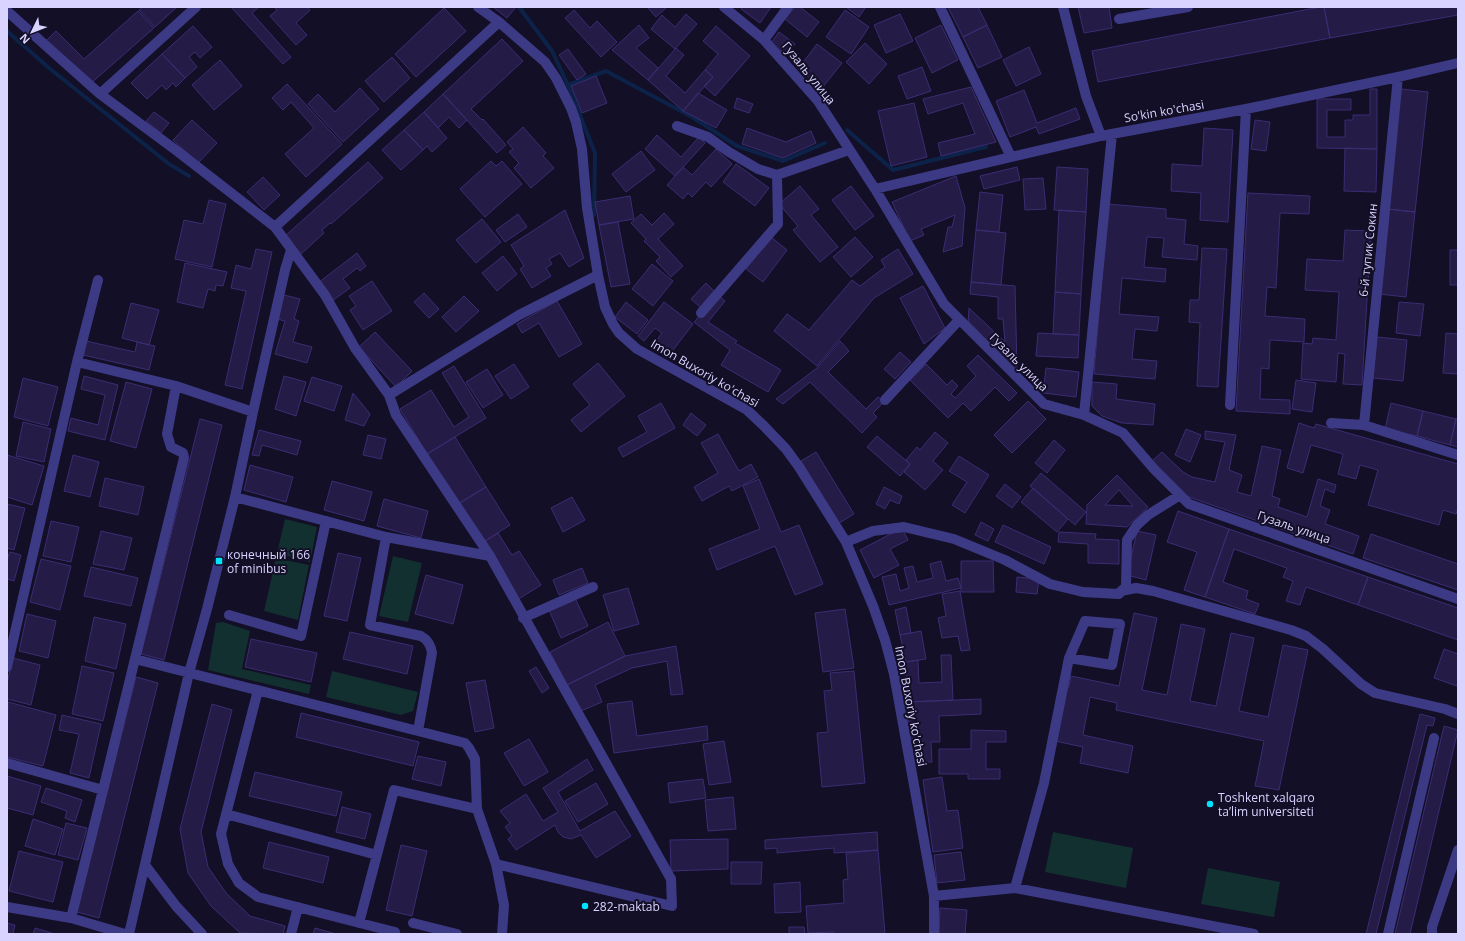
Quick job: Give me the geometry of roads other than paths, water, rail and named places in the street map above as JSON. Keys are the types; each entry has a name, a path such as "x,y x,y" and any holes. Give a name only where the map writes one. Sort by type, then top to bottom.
{"street":[{"path":"100,94 196,7"},
{"name":"Imon Buxoriy ko'chasi","path":"478,7 499,22 545,62 552,70 571,108 576,122 582,149 587,208 598,275 605,307 619,333 637,349 738,405 759,420 774,435 799,467 846,542 873,606 885,640 894,674 934,896 934,934"},
{"name":"Гузаль улица","path":"724,7 764,40 818,101 848,150 875,189 944,304 1044,404 1084,415 1124,433 1154,469 1188,504 1458,599"},
{"path":"764,40 788,7"},
{"path":"940,7 1011,158"},
{"path":"1063,7 1086,96 1100,136"},
{"path":"1119,19 1188,7"},
{"path":"7,11 100,94 177,151 275,228 325,295 356,348 389,395 396,415 490,556 523,618 671,879 672,906 496,864"},
{"path":"275,228 499,22"},
{"name":"So'kin ko'chasi","path":"875,189 1100,136 1246,109 1458,63"},
{"name":"6-й тупик Сокин","path":"1364,425 1398,77"},
{"path":"1230,406 1246,109"},
{"path":"677,126 708,137 729,152 758,169 777,175 848,150"},
{"path":"1084,415 1112,134"},
{"path":"701,313 778,224 777,175"},
{"path":"129,934 189,673 207,609 235,497 285,270 291,250"},
{"path":"389,395 519,315 598,275"},
{"path":"7,667 78,358 98,280"},
{"path":"884,400 959,320"},
{"path":"78,358 176,386 253,412"},
{"path":"71,918 136,659 157,565 184,458 183,453 171,447 167,434 176,386"},
{"path":"1331,423 1364,425 1458,455"},
{"path":"1121,592 1126,586 1127,540 1137,525 1148,515 1180,495"},
{"path":"235,497 386,537 490,556"},
{"path":"229,615 301,636 326,521"},
{"path":"846,542 873,531 904,527 954,539 1005,560 1050,584 1083,592 1119,594 1121,592 1136,588 1291,630 1306,636 1323,649 1361,684 1375,693 1445,709 1458,714"},
{"path":"386,537 370,625 420,636 425,639 431,648 432,653 418,731"},
{"path":"523,618 592,588"},
{"path":"1015,888 1044,784 1069,658 1085,621 1120,624 1112,665 1069,658"},
{"path":"136,659 465,743 475,759 476,809 496,864 504,904 502,934"},
{"path":"258,690 221,834 228,864 239,883 258,897 395,932 394,934"},
{"path":"1388,934 1434,738"},
{"path":"7,763 103,790"},
{"path":"359,923 394,790 476,809"},
{"path":"226,814 377,855"},
{"path":"1432,934 1432,927 1458,850"},
{"path":"145,865 176,906 202,934"},
{"path":"934,896 1015,888 1254,934"},
{"path":"7,907 71,918 125,934"},
{"path":"291,934 298,907"},
{"path":"412,923 457,934"}],"waterway":[{"path":"519,7 552,51 568,85 606,71 692,117 737,146 783,161 825,143"},
{"path":"7,31 49,68 169,164 189,176"},
{"path":"568,85 595,153 594,215"},
{"path":"847,130 893,170 986,147"}],"place":[{"name":"конечный 166 of minibus","path":"219,561"},
{"name":"Toshkent xalqaro ta’lim universiteti","path":"1210,804"},
{"name":"282-maktab","path":"585,906"}]}
